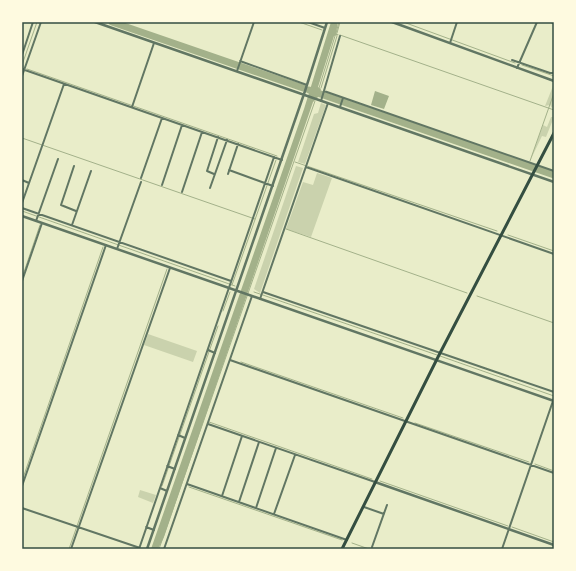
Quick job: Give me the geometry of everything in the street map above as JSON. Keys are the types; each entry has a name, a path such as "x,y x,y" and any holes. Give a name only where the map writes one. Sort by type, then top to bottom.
{"main road":[{"path":"342,549 438,356 502,236 554,133"}],"street":[{"path":"22,55 33,22"},
{"path":"22,76 41,22"},
{"path":"95,22 534,173 554,182"},
{"path":"237,71 254,22"},
{"path":"308,22 326,28"},
{"path":"147,549 306,95 327,22"},
{"path":"392,22 451,41 517,68 554,81"},
{"path":"451,41 457,22"},
{"path":"517,68 537,22"},
{"path":"320,99 324,92 340,36"},
{"path":"132,106 154,43"},
{"path":"512,60 554,73"},
{"path":"239,64 308,85"},
{"path":"23,70 132,106 282,160"},
{"path":"22,203 64,84"},
{"path":"324,92 554,171"},
{"path":"341,106 343,99"},
{"path":"262,295 328,103"},
{"path":"141,178 162,118"},
{"path":"162,185 182,125"},
{"path":"182,192 202,132"},
{"path":"214,174 207,171 218,138"},
{"path":"210,188 226,140"},
{"path":"228,174 238,144"},
{"path":"139,548 209,351 253,218 267,184 274,157"},
{"path":"38,217 58,159"},
{"path":"74,166 61,205 76,211"},
{"path":"306,166 554,254"},
{"path":"229,170 273,186"},
{"path":"72,225 90,171"},
{"path":"22,180 29,183"},
{"path":"119,245 141,182"},
{"path":"22,208 38,217 42,223 106,245 119,245 231,281"},
{"path":"22,216 38,217 72,225 170,268 229,287 248,295 262,295 438,356 554,400 502,549"},
{"path":"22,281 42,223"},
{"path":"22,486 106,245"},
{"path":"71,549 170,268"},
{"path":"262,295 438,356 554,392"},
{"path":"165,549 252,296"},
{"path":"209,351 215,353"},
{"path":"230,360 554,473"},
{"path":"208,424 554,545"},
{"path":"179,436 185,438"},
{"path":"222,496 242,436"},
{"path":"239,502 259,442"},
{"path":"256,508 277,448"},
{"path":"274,514 295,454"},
{"path":"168,467 175,469"},
{"path":"187,484 347,540"},
{"path":"160,488 167,490"},
{"path":"372,547 387,505"},
{"path":"364,507 384,514"},
{"path":"22,508 143,549"},
{"path":"146,527 154,530"}],"shaded area":[{"path":"331,22 338,22 336,33 339,35 334,36 318,87 321,89 319,96 313,102 164,537 158,549 151,549 304,109"},
{"path":"553,86 554,103 552,108 550,105 545,106"},
{"path":"375,91 389,96 384,109 371,105"},
{"path":"321,103 326,105 305,164 298,162 314,114 318,113"},
{"path":"551,117 554,117 546,137 542,136 530,161 543,125 547,127"},
{"path":"296,166 303,168 260,293 254,289"},
{"path":"317,173 332,178 311,237 286,229 303,182 313,185"},
{"path":"148,334 197,351 193,362 144,345"},
{"path":"140,490 156,495 153,503 138,497"}],"waterway":[{"path":"22,65 37,22"},
{"path":"112,22 303,88"},
{"path":"299,22 322,30"},
{"path":"336,33 339,22"},
{"path":"337,33 340,22"},
{"path":"406,23 515,63"},
{"path":"340,35 554,110"},
{"path":"319,88 335,36"},
{"path":"321,88 337,36"},
{"path":"522,65 554,76"},
{"path":"27,69 277,156"},
{"path":"309,90 554,175"},
{"path":"530,161 554,93"},
{"path":"159,549 315,101"},
{"path":"22,138 255,219"},
{"path":"232,285 276,160"},
{"path":"295,162 497,231"},
{"path":"22,211 235,286"},
{"path":"22,278 40,225"},
{"path":"286,229 467,293"},
{"path":"508,235 554,251"},
{"path":"22,481 103,247"},
{"path":"69,549 167,269"},
{"path":"223,311 230,292"},
{"path":"254,292 437,355"},
{"path":"477,296 554,323"},
{"path":"162,486 218,326"},
{"path":"440,356 554,396"},
{"path":"241,362 403,418"},
{"path":"209,422 372,479"},
{"path":"415,423 529,462"},
{"path":"535,464 554,471"},
{"path":"380,481 508,526"},
{"path":"189,487 342,540"},
{"path":"512,527 554,542"},
{"path":"352,543 369,549"}]}
